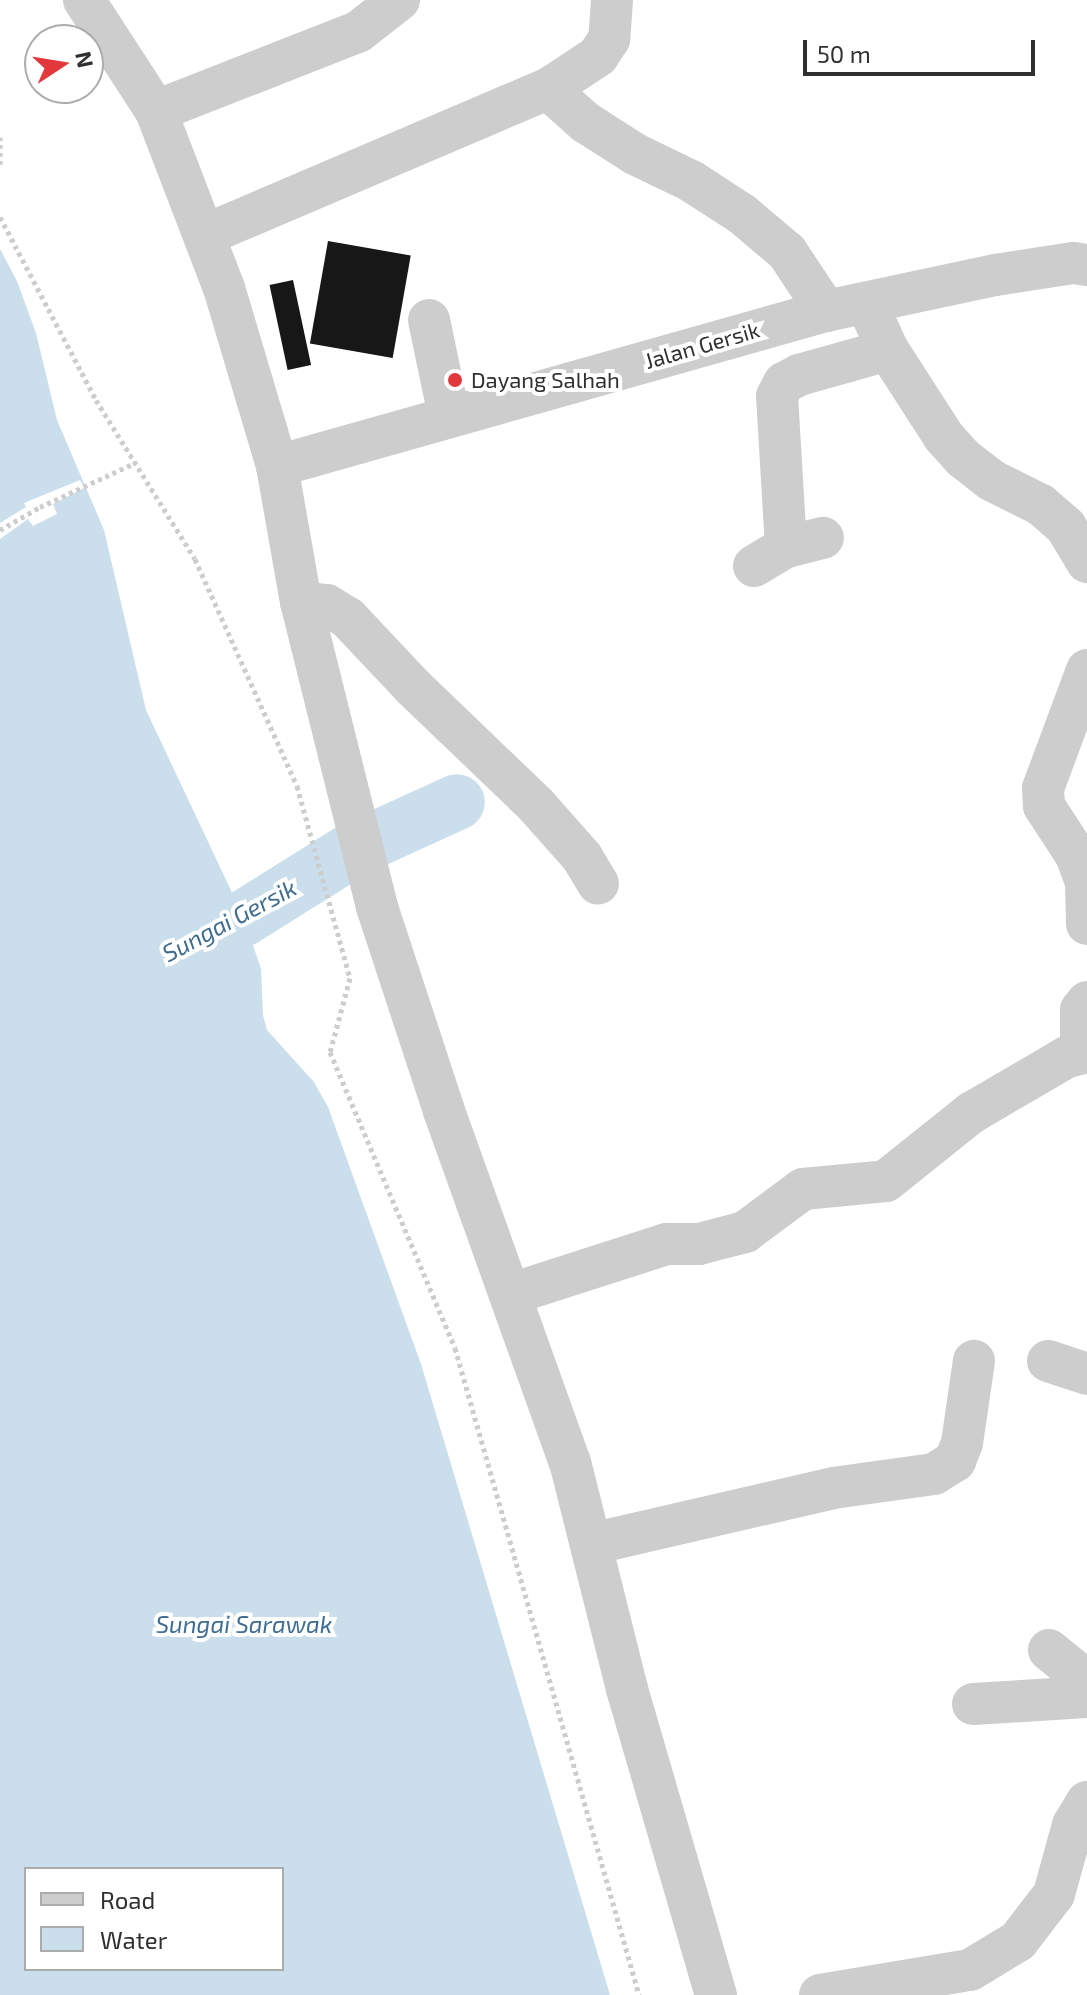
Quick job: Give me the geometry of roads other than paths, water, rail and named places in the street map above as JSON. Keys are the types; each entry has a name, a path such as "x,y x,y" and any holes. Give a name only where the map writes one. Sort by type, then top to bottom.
{"street":[{"path":"84,0 156,111 205,235 277,466 301,602 377,907 444,1111 570,1462 627,1689 716,1995"},
{"path":"156,111 358,32 399,0"},
{"path":"205,235 548,89 598,56 609,39 615,1"},
{"path":"548,89 585,122 635,154 691,181 742,214 787,252 826,311"},
{"name":"Jalan Gersik","path":"277,466 826,311 995,275 1073,263 1087,265"},
{"path":"867,304 888,350 937,426 963,458 991,480 1041,505 1066,527 1087,562"},
{"path":"429,320 449,416"},
{"path":"788,550 777,396 784,383 799,375 888,350"},
{"path":"301,602 327,605 348,618 413,687 536,805 582,857 598,884"},
{"path":"1087,670 1043,788 1044,806 1076,855 1086,883 1087,924"},
{"path":"511,1294 667,1244 699,1244 745,1232 803,1189 886,1181 971,1113 1084,1051 1081,1010 1087,1002"},
{"path":"591,1544 833,1488 934,1474 955,1461 962,1443 974,1361"},
{"path":"1048,1361 1087,1374"},
{"path":"1049,1650 1087,1681"},
{"path":"973,1704 1087,1697"},
{"path":"820,1995 970,1970 1018,1941 1054,1894 1073,1825 1087,1802"}],"water":[{"name":"Sungai Sarawak","path":"0,249 17,281 36,333 57,420 104,530 146,710 244,918 261,969 263,1015 267,1030 314,1082 328,1107 421,1364 610,1995 0,1995"}],"waterway":[{"name":"Sungai Gersik","path":"176,950 244,918 354,849 457,802"}],"place":[{"name":"Dayang Salhah","path":"455,380"}]}
